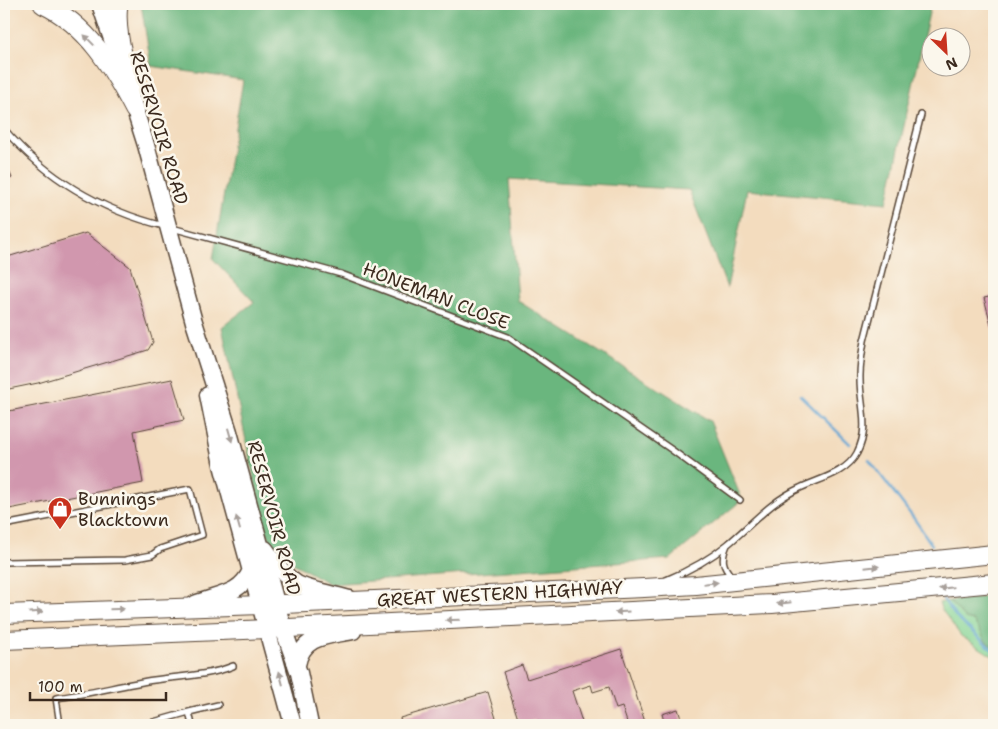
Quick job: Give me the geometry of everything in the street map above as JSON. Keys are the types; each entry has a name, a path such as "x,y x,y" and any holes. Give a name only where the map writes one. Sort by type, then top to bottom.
{"highway":[{"path":"43,4 71,21 95,45 117,77 135,110"},
{"path":"118,4 118,31 135,110"},
{"name":"GREAT WESTERN HIGHWAY","path":"4,614 269,605 644,588 994,554"},
{"name":"GREAT WESTERN HIGHWAY","path":"4,640 275,629 772,604 994,583"}],"main road":[{"name":"RESERVOIR ROAD","path":"100,4 135,110 194,322 229,432 259,541 269,605 293,725"},
{"name":"RESERVOIR ROAD","path":"194,322 222,465 252,570 269,605"},
{"path":"259,541 278,566 296,583 355,601"},
{"path":"188,607 233,592 244,583 252,570"},
{"path":"297,665 301,650 313,640 328,635 399,622"},
{"name":"RESERVOIR ROAD","path":"275,629 297,665 310,725"}],"lane":[{"path":"644,588 687,571 728,544 769,506 798,488 828,477 845,467 857,455 865,432 860,376 864,342 922,115"},
{"name":"HONEMAN CLOSE","path":"4,129 22,149 48,171 78,191 128,216 341,274 508,337 672,450 740,500"},
{"path":"4,525 190,489 202,535 160,549 152,555 125,560 4,562"},
{"path":"728,544 722,555 722,564 735,580"},
{"path":"60,725 56,698 87,694 154,680 217,672 233,666"},
{"path":"150,725 150,723 218,705"},
{"path":"189,712 192,725"}],"green space":[{"path":"141,4 931,4 926,28 920,28 920,54 887,203 747,190 727,288 689,190 509,179 518,301 710,421 742,500 670,559 330,584 277,554 264,526 222,327 254,302 213,259 243,80 151,66"},
{"path":"994,596 994,647 986,642 973,621 965,619 949,601"},
{"path":"949,601 965,619 973,621 986,642 994,647 994,657 961,636 939,603"}],"building":[{"path":"4,159 12,178 4,181"},
{"path":"86,233 130,267 153,342 148,350 38,383 4,390 4,258"},
{"path":"994,296 994,328 992,328 984,298"},
{"path":"172,379 184,420 134,431 143,483 4,510 4,412"},
{"path":"621,649 646,725 628,725 622,707 616,709 609,687 593,692 591,685 572,691 583,725 536,725 534,720 520,725 503,672 522,665 527,679"},
{"path":"488,692 498,725 402,725 400,718"},
{"path":"678,709 683,725 665,725 662,714"}],"waterway":[{"path":"800,395 850,444"},
{"path":"869,460 932,545"},
{"path":"943,599 957,618 994,651"}],"place":[{"name":"Bunnings Blacktown","path":"60,530"}]}
